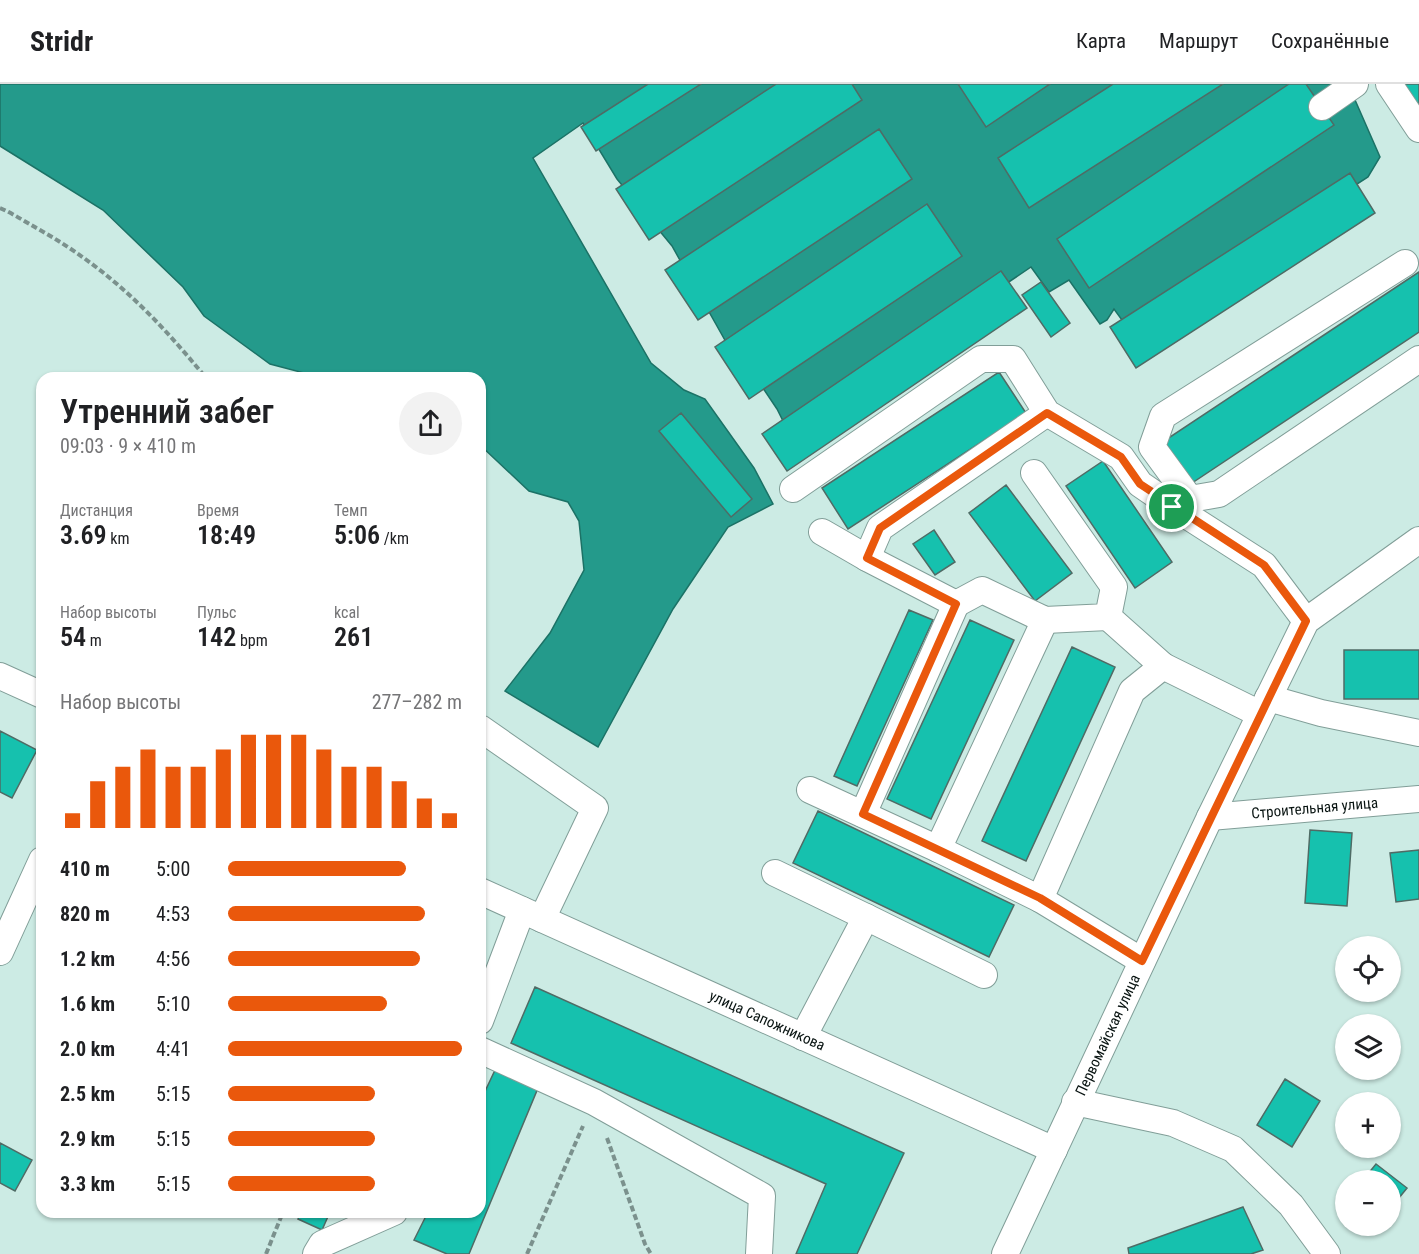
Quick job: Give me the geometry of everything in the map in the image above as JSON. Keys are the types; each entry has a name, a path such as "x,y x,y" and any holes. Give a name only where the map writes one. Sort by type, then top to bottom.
{"street":[{"path":"1322,107 1355,84"},
{"path":"1389,84 1419,129"},
{"path":"1181,503 1152,447 1163,416 1405,263"},
{"path":"793,489 981,359 1013,359 1047,413 1121,457 1140,484 1181,503 1264,565 1306,621 1419,540"},
{"path":"1181,503 1219,494 1419,359"},
{"path":"867,558 880,528 1047,413"},
{"path":"1034,473 1114,587 1108,617"},
{"path":"822,532 956,604"},
{"path":"863,814 956,604 982,590 1045,620 1108,617 1162,666 1264,706 1321,713 1419,733"},
{"path":"938,849 1045,620"},
{"name":"Первомайская улица","path":"1005,1254 1210,817 1306,621"},
{"path":"1040,898 1132,692 1162,666"},
{"path":"0,676 36,692"},
{"path":"486,732 595,808 532,914 486,1009"},
{"path":"810,790 1040,898 1142,961"},
{"name":"Строительная улица","path":"1210,817 1419,799"},
{"path":"0,952 36,873"},
{"path":"775,873 984,975"},
{"name":"улица Сапожникова","path":"486,894 1054,1150"},
{"path":"803,1037 866,917"},
{"path":"486,1053 594,1102 762,1196 759,1254"},
{"path":"1075,1102 1173,1123 1233,1149 1291,1205 1327,1254"},
{"path":"316,1254 321,1244 380,1218"}],"path":[{"path":"0,208 74,249 123,286 166,328 201,372"},
{"path":"527,1254 594,1102"},
{"path":"594,1102 645,1244 651,1254"},
{"path":"266,1254 281,1218"}],"shaded area":[{"path":"0,84 1348,84 1380,157 1368,177 1130,331 1114,309 1107,320 1100,324 1069,280 1049,292 1031,267 788,431 777,409 736,348 726,342 672,246 617,179 583,123 533,158 651,363 684,390 705,399 754,468 773,504 728,527 673,609 598,747 505,691 550,633 584,570 579,521 568,502 529,491 486,451 486,372 300,372 270,364 204,316 183,287 103,210 0,146"}],"building":[{"path":"648,84 701,84 596,151 581,127"},
{"path":"776,84 852,84 862,100 649,240 616,189"},
{"path":"958,84 1050,84 986,127"},
{"path":"1113,84 1223,84 1029,208 998,158"},
{"path":"1289,84 1306,84 1334,125 1089,288 1057,239"},
{"path":"1404,84 1419,84 1419,106"},
{"path":"879,129 912,179 698,320 665,270"},
{"path":"1350,173 1375,213 1136,368 1110,327"},
{"path":"927,204 962,256 749,399 715,347"},
{"path":"1001,271 1027,308 787,471 762,434"},
{"path":"1419,272 1419,332 1192,483 1164,441"},
{"path":"1041,282 1070,323 1051,337 1022,295"},
{"path":"999,372 1026,413 848,529 822,488"},
{"path":"681,413 752,499 731,517 659,431"},
{"path":"1103,461 1172,562 1135,588 1066,486"},
{"path":"1006,485 1072,573 1035,601 969,513"},
{"path":"934,530 955,562 935,575 913,544"},
{"path":"909,610 933,620 857,786 834,776"},
{"path":"970,620 1014,640 931,819 887,799"},
{"path":"1072,647 1115,667 1026,861 982,841"},
{"path":"1344,650 1419,650 1419,699 1344,699"},
{"path":"0,731 36,749 36,752 12,798 0,792"},
{"path":"818,811 1014,905 989,957 793,863"},
{"path":"1310,830 1352,833 1347,906 1305,903"},
{"path":"1419,850 1419,899 1396,902 1390,853"},
{"path":"535,987 904,1153 857,1254 796,1254 826,1184 511,1043"},
{"path":"496,1068 538,1088 486,1213 486,1089"},
{"path":"1285,1079 1320,1101 1292,1147 1257,1125"},
{"path":"0,1143 32,1160 15,1191 0,1183"},
{"path":"1376,1164 1384,1170 1371,1170"},
{"path":"1401,1183 1407,1188 1401,1195"},
{"path":"1243,1207 1263,1250 1251,1254 1129,1254 1128,1248"},
{"path":"298,1218 327,1218 322,1230"},
{"path":"425,1218 484,1218 469,1254 447,1254 414,1240"}],"route":[{"path":"1047,413 1121,457 1140,484 1172,507 1264,565 1306,621 1142,961 1040,898 863,814 956,604 867,558 880,528 1047,413"}]}
